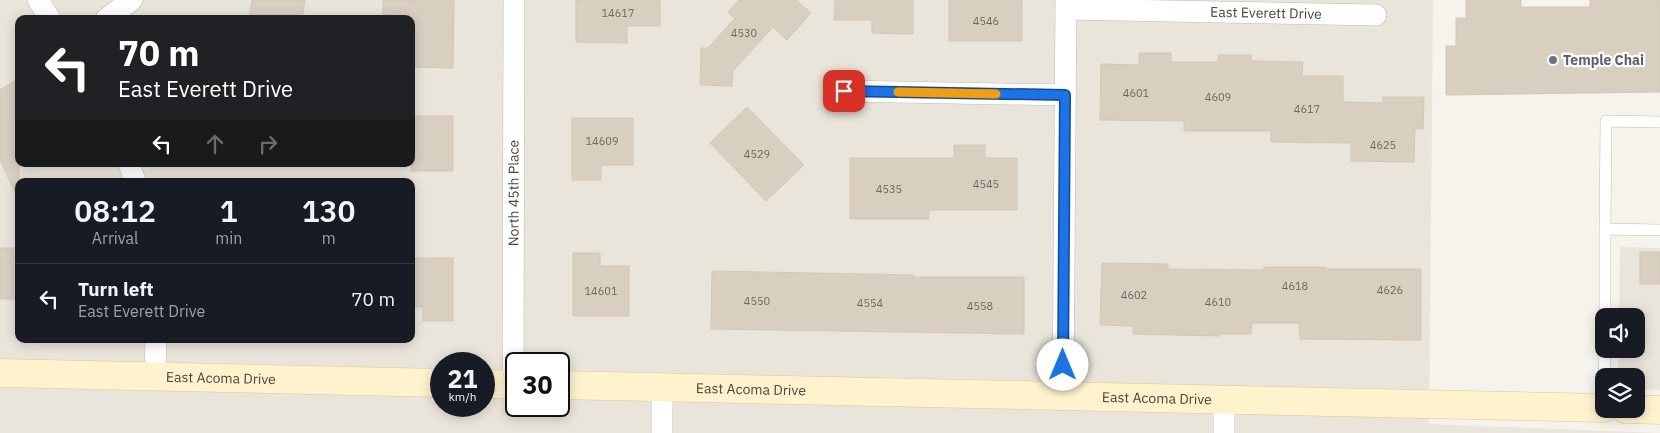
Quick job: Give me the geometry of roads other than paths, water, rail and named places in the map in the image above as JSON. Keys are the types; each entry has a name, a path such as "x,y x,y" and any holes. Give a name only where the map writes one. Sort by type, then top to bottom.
{"street":[{"path":"38,0 47,15"},
{"path":"111,15 132,0"},
{"name":"North 45th Place","path":"514,0 515,352"},
{"path":"1063,397 1066,5"},
{"name":"East Everett Drive","path":"1066,5 1376,16"},
{"path":"844,91 1065,95"},
{"path":"155,377 156,343"},
{"name":"East Acoma Drive","path":"0,373 430,383"},
{"name":"East Acoma Drive","path":"570,386 662,386 1063,397 1595,408"},
{"path":"662,386 662,433"},
{"path":"1224,400 1224,433"},
{"path":"1645,410 1660,410"}],"lane":[{"path":"1605,308 1606,121 1660,122"},
{"path":"1605,229 1660,230"}],"place":[{"name":"Temple Chai","path":"1553,60"}]}
